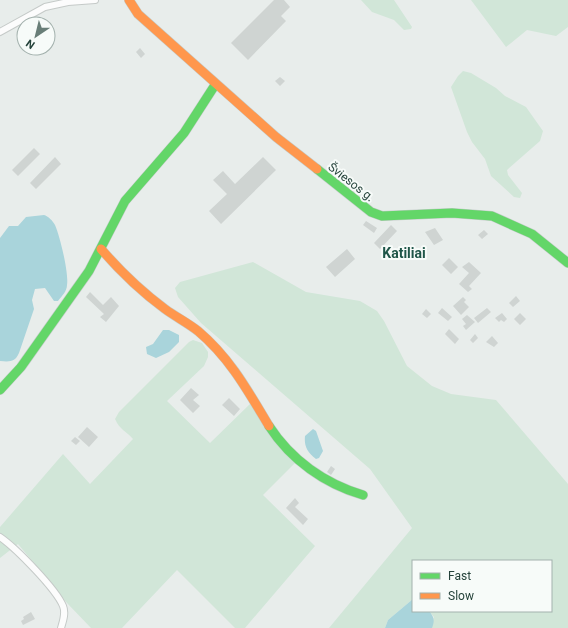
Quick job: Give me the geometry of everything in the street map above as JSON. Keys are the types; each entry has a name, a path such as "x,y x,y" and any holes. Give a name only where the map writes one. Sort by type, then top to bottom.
{"street":[{"path":"0,32 45,7 55,4 95,0"},
{"name":"Šviesos g.","path":"129,0 138,14 276,138 370,212 382,216 452,213 492,216 532,234 568,263"},
{"path":"0,390 21,367 89,271 101,249 115,216 125,201 184,133 213,82"},
{"path":"101,249 119,269 165,309 198,331 224,357 234,368 272,430 286,448 303,464 326,480 346,490 363,495"},
{"path":"0,537 16,549 46,582 63,606 64,616 61,628"}],"green space":[{"path":"361,0 394,0 412,27 411,29 404,30 394,20 372,12"},
{"path":"471,0 568,0 568,27 556,36 527,30 506,47"},
{"path":"463,71 471,73 496,88 505,96 526,107 543,131 540,141 507,170 508,175 522,193 520,198 514,197 491,176 485,159 472,142 467,132 451,87"},
{"path":"253,262 306,292 360,301 377,311 384,321 407,366 432,386 451,394 496,400 568,484 568,628 430,628 434,617 430,612 552,612 552,560 412,560 412,600 388,620 385,628 329,628 412,528 370,469 201,323 178,297 175,288 180,282"},
{"path":"193,340 202,343 208,352 208,357 204,366 167,401 210,443 251,403 297,461 263,495 315,546 245,628 235,628 177,570 122,628 91,628 67,603 18,544 0,558 0,527 63,454 90,484 133,439 117,423 115,419 119,412 189,342"}],"water":[{"path":"44,215 52,220 57,230 64,255 67,273 67,287 58,301 54,301 45,288 35,289 32,300 34,309 19,353 12,361 0,361 0,238 9,226 18,226 26,217"},
{"path":"163,330 169,330 179,335 179,342 169,352 156,358 147,354 146,347 153,344"},
{"path":"313,429 316,431 323,451 319,458 316,459 310,454 305,443 305,436"},
{"path":"412,600 412,612 430,612 434,621 432,628 385,628 388,620"}],"building":[{"path":"274,0 284,0 290,7 281,16 286,21 248,60 231,43"},
{"path":"140,48 145,54 141,58 136,52"},
{"path":"280,77 285,81 280,86 275,81"},
{"path":"34,148 40,154 18,176 12,170"},
{"path":"55,157 61,164 36,189 30,183"},
{"path":"263,157 276,170 221,224 209,211 227,194 213,180 223,171 235,184"},
{"path":"366,221 377,228 374,233 363,225"},
{"path":"391,225 397,231 380,249 374,243"},
{"path":"435,228 443,240 434,245 425,232"},
{"path":"484,230 488,234 482,239 478,235"},
{"path":"347,249 355,259 335,277 326,267"},
{"path":"449,258 458,267 451,274 442,265"},
{"path":"469,262 481,273 469,286 472,289 468,292 459,284 469,273 462,267"},
{"path":"90,292 103,305 111,297 119,306 106,322 100,317 104,314 86,297"},
{"path":"516,296 520,301 513,307 509,303"},
{"path":"463,297 466,300 464,302 469,307 461,315 453,306"},
{"path":"442,308 452,317 448,321 438,313"},
{"path":"487,308 491,312 478,323 474,318"},
{"path":"426,309 431,314 427,318 422,314"},
{"path":"502,313 507,319 504,322 501,320 499,322 495,318"},
{"path":"520,313 526,319 520,325 514,319"},
{"path":"467,315 475,322 466,330 463,326 466,324 462,319"},
{"path":"449,329 459,339 455,344 445,334"},
{"path":"475,334 478,338 473,343 470,340"},
{"path":"492,336 498,343 494,347 486,342"},
{"path":"191,388 199,395 193,400 200,406 193,413 180,400"},
{"path":"229,398 240,409 234,416 222,405"},
{"path":"87,427 98,437 89,447 78,437"},
{"path":"75,437 80,441 76,445 71,441"},
{"path":"331,466 335,469 331,475 327,472"},
{"path":"295,498 299,503 295,507 308,519 303,525 286,508"},
{"path":"31,612 35,619 23,625 21,621 24,619 23,617"}],"traffic: fast":[{"path":"0,390 21,367 89,271 125,201 184,133 215,85"},
{"path":"317,169 371,212 382,216 452,213 492,216 532,234 568,263"},
{"path":"269,426 288,450 310,469 335,484 363,495"}],"traffic: slow":[{"path":"129,0 138,14 276,137 317,169"},
{"path":"101,249 148,296 198,331 220,352 254,400 269,426"}],"district":[{"name":"Katiliai","path":"404,253"}]}
